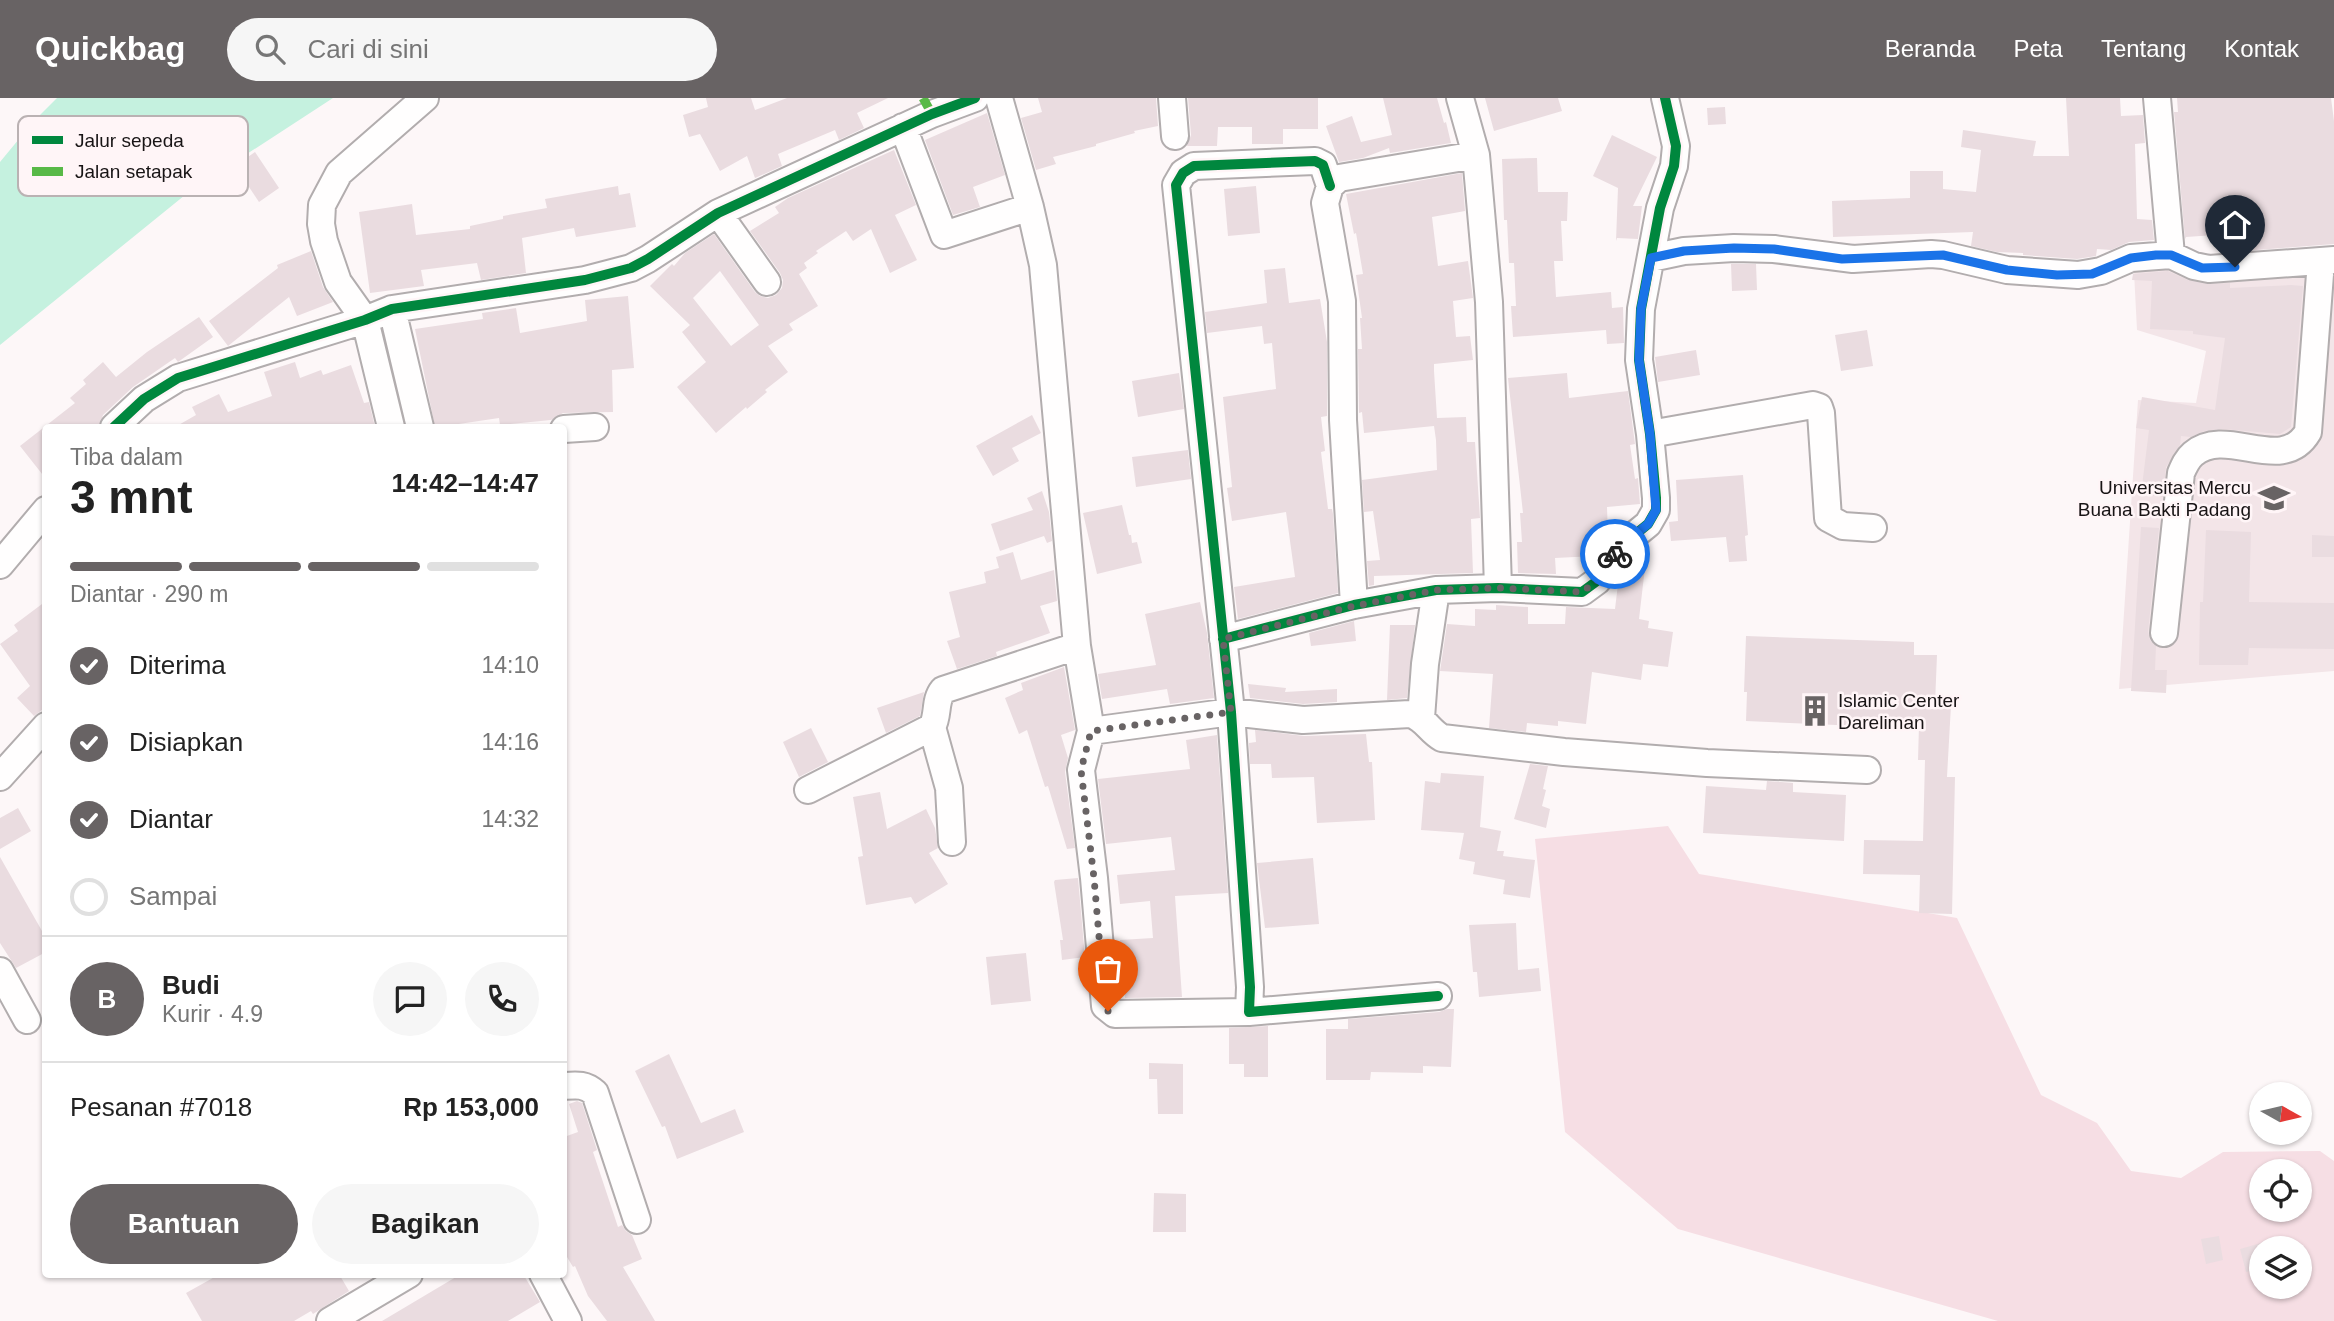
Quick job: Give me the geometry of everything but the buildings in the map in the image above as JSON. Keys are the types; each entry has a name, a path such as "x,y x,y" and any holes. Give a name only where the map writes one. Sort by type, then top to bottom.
{"street":[{"path":"390,424 365,320 338,282 324,242 322,205 340,173 425,98"},
{"path":"117,424 144,399 178,378 365,320 392,309 610,275 648,259 718,213 903,127 928,106 975,98"},
{"path":"999,98 1030,207 1043,265 1077,646 1091,731 1081,770 1105,1006 1115,1014 1249,1012 1438,996"},
{"path":"1172,98 1175,136"},
{"path":"1460,98 1476,155 1489,302 1498,588"},
{"path":"1223,639 1354,606 1436,590 1498,588 1582,592 1597,581 1621,546 1648,524 1656,510 1650,434 1639,360 1641,309 1660,208 1674,166 1676,146 1665,98"},
{"path":"2157,98 2171,255"},
{"path":"903,127 944,235 1030,207"},
{"path":"1354,606 1343,420 1342,301 1325,203 1330,186 1339,177 1476,155"},
{"path":"1249,1012 1250,987 1231,712 1176,185 1183,173 1194,166 1315,161 1323,165 1330,186"},
{"path":"718,213 767,282"},
{"path":"1651,258 1684,251 1734,248 1774,249 1853,259 1931,254 2007,270 2078,275 2101,271 2131,258 2171,255 2194,266 2209,269 2327,261 2308,432 2302,441 2291,449 2270,451 2219,443 2204,446 2190,456 2181,472 2164,633"},
{"path":"392,309 419,424"},
{"path":"1650,434 1814,405 1819,407 1828,518 1843,526 1873,528"},
{"path":"567,429 595,427"},
{"path":"0,565 42,515"},
{"path":"1421,718 1425,664 1436,590"},
{"path":"808,790 932,727 938,697 943,690 1077,646"},
{"path":"1091,731 1231,712 1303,720 1410,714 1421,718 1442,738 1564,752 1707,763 1867,770"},
{"path":"932,727 949,788 952,842"},
{"path":"0,777 42,730"},
{"path":"0,971 27,1020"},
{"path":"567,1086 588,1086 595,1093 637,1220"},
{"path":"330,1321 402,1278"},
{"path":"545,1278 560,1318"}],"shaded area":[{"path":"57,98 333,98 248,153 248,116 39,116"},
{"path":"18,140 18,196 184,196 0,345 0,162"},
{"path":"2172,244 2225,259 2334,251 2334,671 2119,689 2138,400 2196,403 2206,351 2137,330 2134,272"},
{"path":"1668,826 1699,874 1957,918 2041,1095 2097,1123 2131,1171 2181,1178 2223,1152 2320,1151 2334,1161 2334,1321 1998,1321 1678,1229 1565,1132 1535,839"}],"marked path":[{"path":"923,98 932,114"}],"cycle path":[{"path":"117,424 144,399 178,378 365,320 392,309 585,280 631,268 718,213 932,114 975,98"},
{"path":"1223,639 1354,605 1436,590 1498,588 1582,592 1597,581 1621,546 1648,524 1656,510 1656,498 1639,360 1641,309 1660,208 1674,166 1676,146 1665,98"},
{"path":"1330,186 1323,165 1315,161 1194,166 1183,173 1176,185 1231,712 1250,987 1249,1012 1438,996"}],"way so far":[{"path":"1108,1011 1105,1006 1090,833 1081,770 1091,731 1231,712 1223,639 1354,606 1436,590 1498,588 1582,592 1597,581 1615,554"}],"place":[{"name":"Universitas Mercu Buana Bakti Padang","path":"2274,498"},
{"name":"Islamic Center Dareliman","path":"1815,711"}],"route":[{"path":"1615,554 1648,524 1656,510 1650,434 1639,360 1641,309 1651,258 1684,251 1734,248 1797,251 1842,259 1943,255 2007,270 2057,275 2092,274 2131,258 2156,255 2171,255 2202,268 2235,267"}]}
